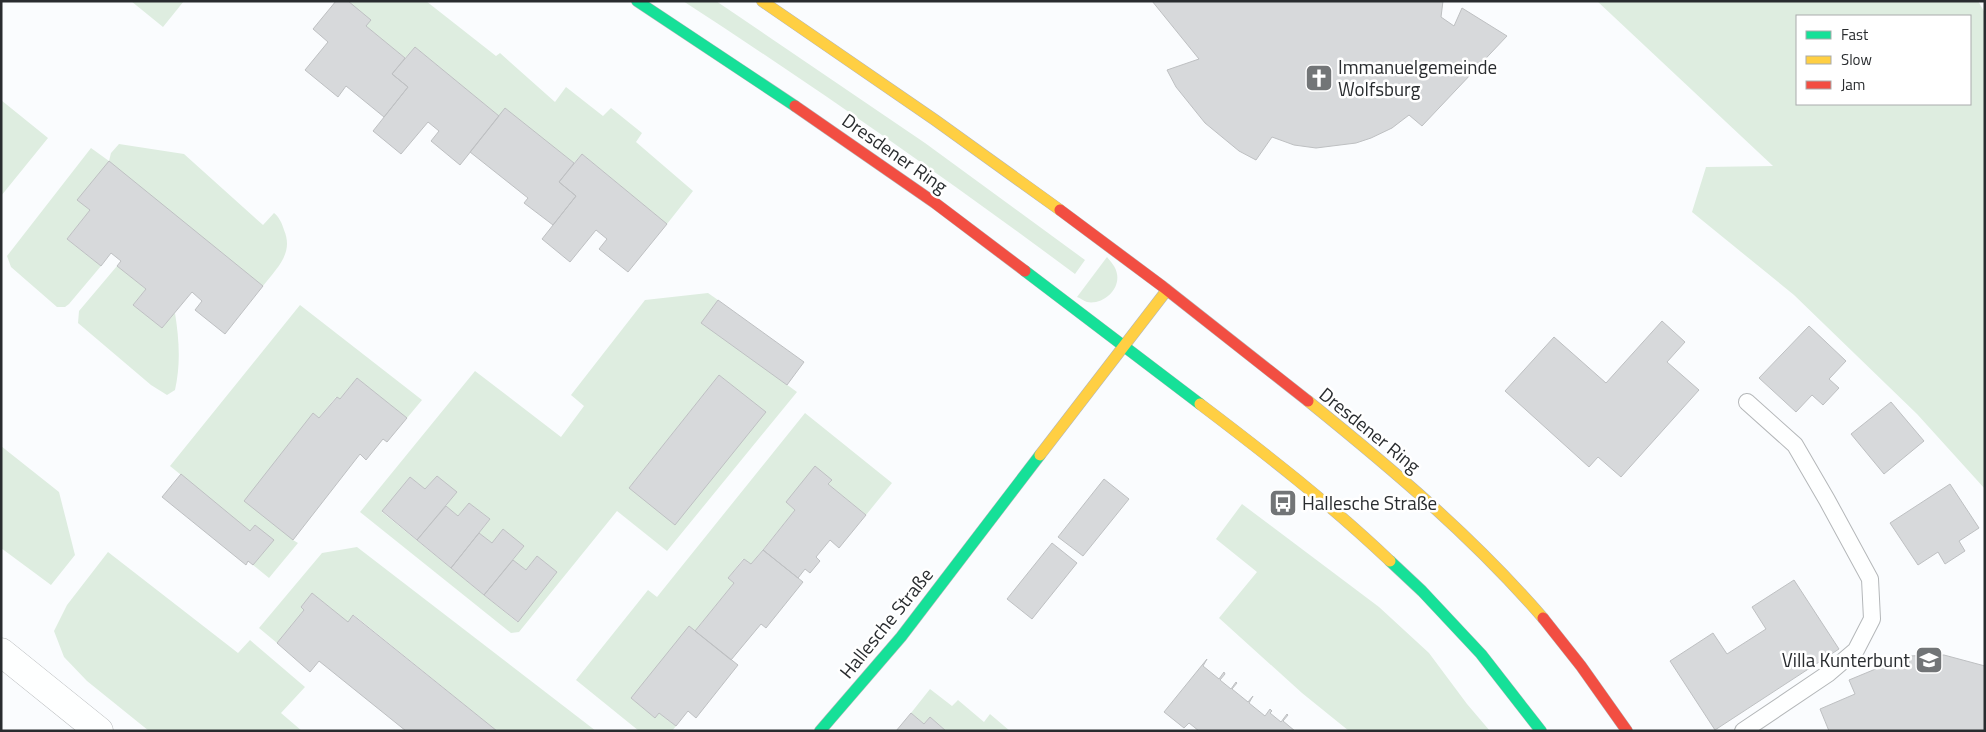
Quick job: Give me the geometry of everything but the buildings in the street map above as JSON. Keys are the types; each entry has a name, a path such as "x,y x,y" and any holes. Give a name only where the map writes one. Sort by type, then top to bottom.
{"street":[{"name":"Dresdener Ring","path":"637,1 927,197 1274,461 1386,556 1447,616 1481,654 1541,731"},
{"name":"Dresdener Ring","path":"762,1 978,150 1166,290 1394,470 1466,537 1546,622 1600,692 1627,731"},
{"path":"1124,346 1166,290"},
{"name":"Hallesche Straße","path":"820,731 902,637 950,571 1124,346"},
{"path":"1,652 99,731"}],"lane":[{"path":"1743,731 1829,673 1856,650 1872,619 1870,579 1822,492 1795,445 1748,402"}],"green space":[{"path":"131,1 184,1 163,27"},
{"path":"348,1 426,1 496,56 500,53 555,102 566,87 603,116 611,108 642,133 636,142 693,191 667,224 582,154 574,163 505,109 499,116 415,47 405,58 366,26"},
{"path":"683,1 716,1 925,143 1085,260 1075,274 881,134"},
{"path":"1597,1 1978,1 1985,13 1985,489 1917,414 1794,295 1692,212 1706,167 1773,166"},
{"path":"1,100 48,138 1,196"},
{"path":"119,144 184,154 263,225 274,213 283,227 287,238 287,246 282,260 263,286 109,162 78,200 90,210 67,239 101,266 69,304 65,307 57,307 11,267 7,256 91,148 109,161 111,153"},
{"path":"1107,257 1117,274 1116,286 1113,291 1104,299 1093,302 1087,302 1077,297"},
{"path":"117,266 146,289 133,305 162,328 175,313 179,361 175,390 167,395 151,385 78,323 79,311"},
{"path":"708,293 718,300 702,323 797,392 667,551 617,511 519,632 511,633 360,512 475,371 561,437 584,406 571,395 645,300","holes":["719,375 765,412 629,488","437,476 456,492 446,506 458,516 469,503 490,519 479,533 492,543 503,529 523,546 513,560 526,570 537,556 557,572 517,622 382,512 410,477 425,489"]},
{"path":"300,305 422,400 407,418 357,378 340,399 336,397 319,418 314,414 293,540 298,543 269,578 253,565 273,540 255,525 250,531 170,466"},
{"path":"805,413 892,483 866,515 828,484 831,480 786,502 795,510 751,564 743,559 728,578 734,583 695,631 631,698 654,717 659,713 676,726 672,731 639,731 576,680 648,590 657,597"},
{"path":"1,446 59,492 75,555 51,585 1,548"},
{"path":"1242,504 1379,607 1429,653 1490,731 1349,731 1302,693 1219,618 1257,572 1216,539"},
{"path":"357,547 596,731 497,731 354,615 348,622 312,593 301,607 304,610 277,643 259,628 322,553"},
{"path":"108,552 238,653 250,640 305,687 281,713 302,731 149,731 87,681 64,657 54,631 67,605"},
{"path":"930,689 952,706 958,700 984,722 990,714 1010,731 946,731 930,717 924,724 911,713"}],"traffic: fast":[{"path":"637,1 795,106"},
{"path":"1025,271 1200,404"},
{"path":"820,731 901,637 1040,455"},
{"path":"1390,561 1422,591 1481,654 1541,731"}],"traffic: slow":[{"path":"762,1 935,120 1060,210"},
{"path":"1040,455 1167,290"},
{"path":"1308,401 1370,452 1460,531 1543,618"},
{"path":"1200,404 1297,480 1390,561"}],"traffic: jam":[{"path":"795,106 935,203 1025,271"},
{"path":"1060,210 1162,286 1308,401"},
{"path":"1543,618 1581,666 1627,731"}],"place":[{"name":"Immanuelgemeinde Wolfsburg","path":"1319,78"},
{"name":"Hallesche Straße","path":"1283,503"},
{"name":"Villa Kunterbunt","path":"1929,660"}]}
